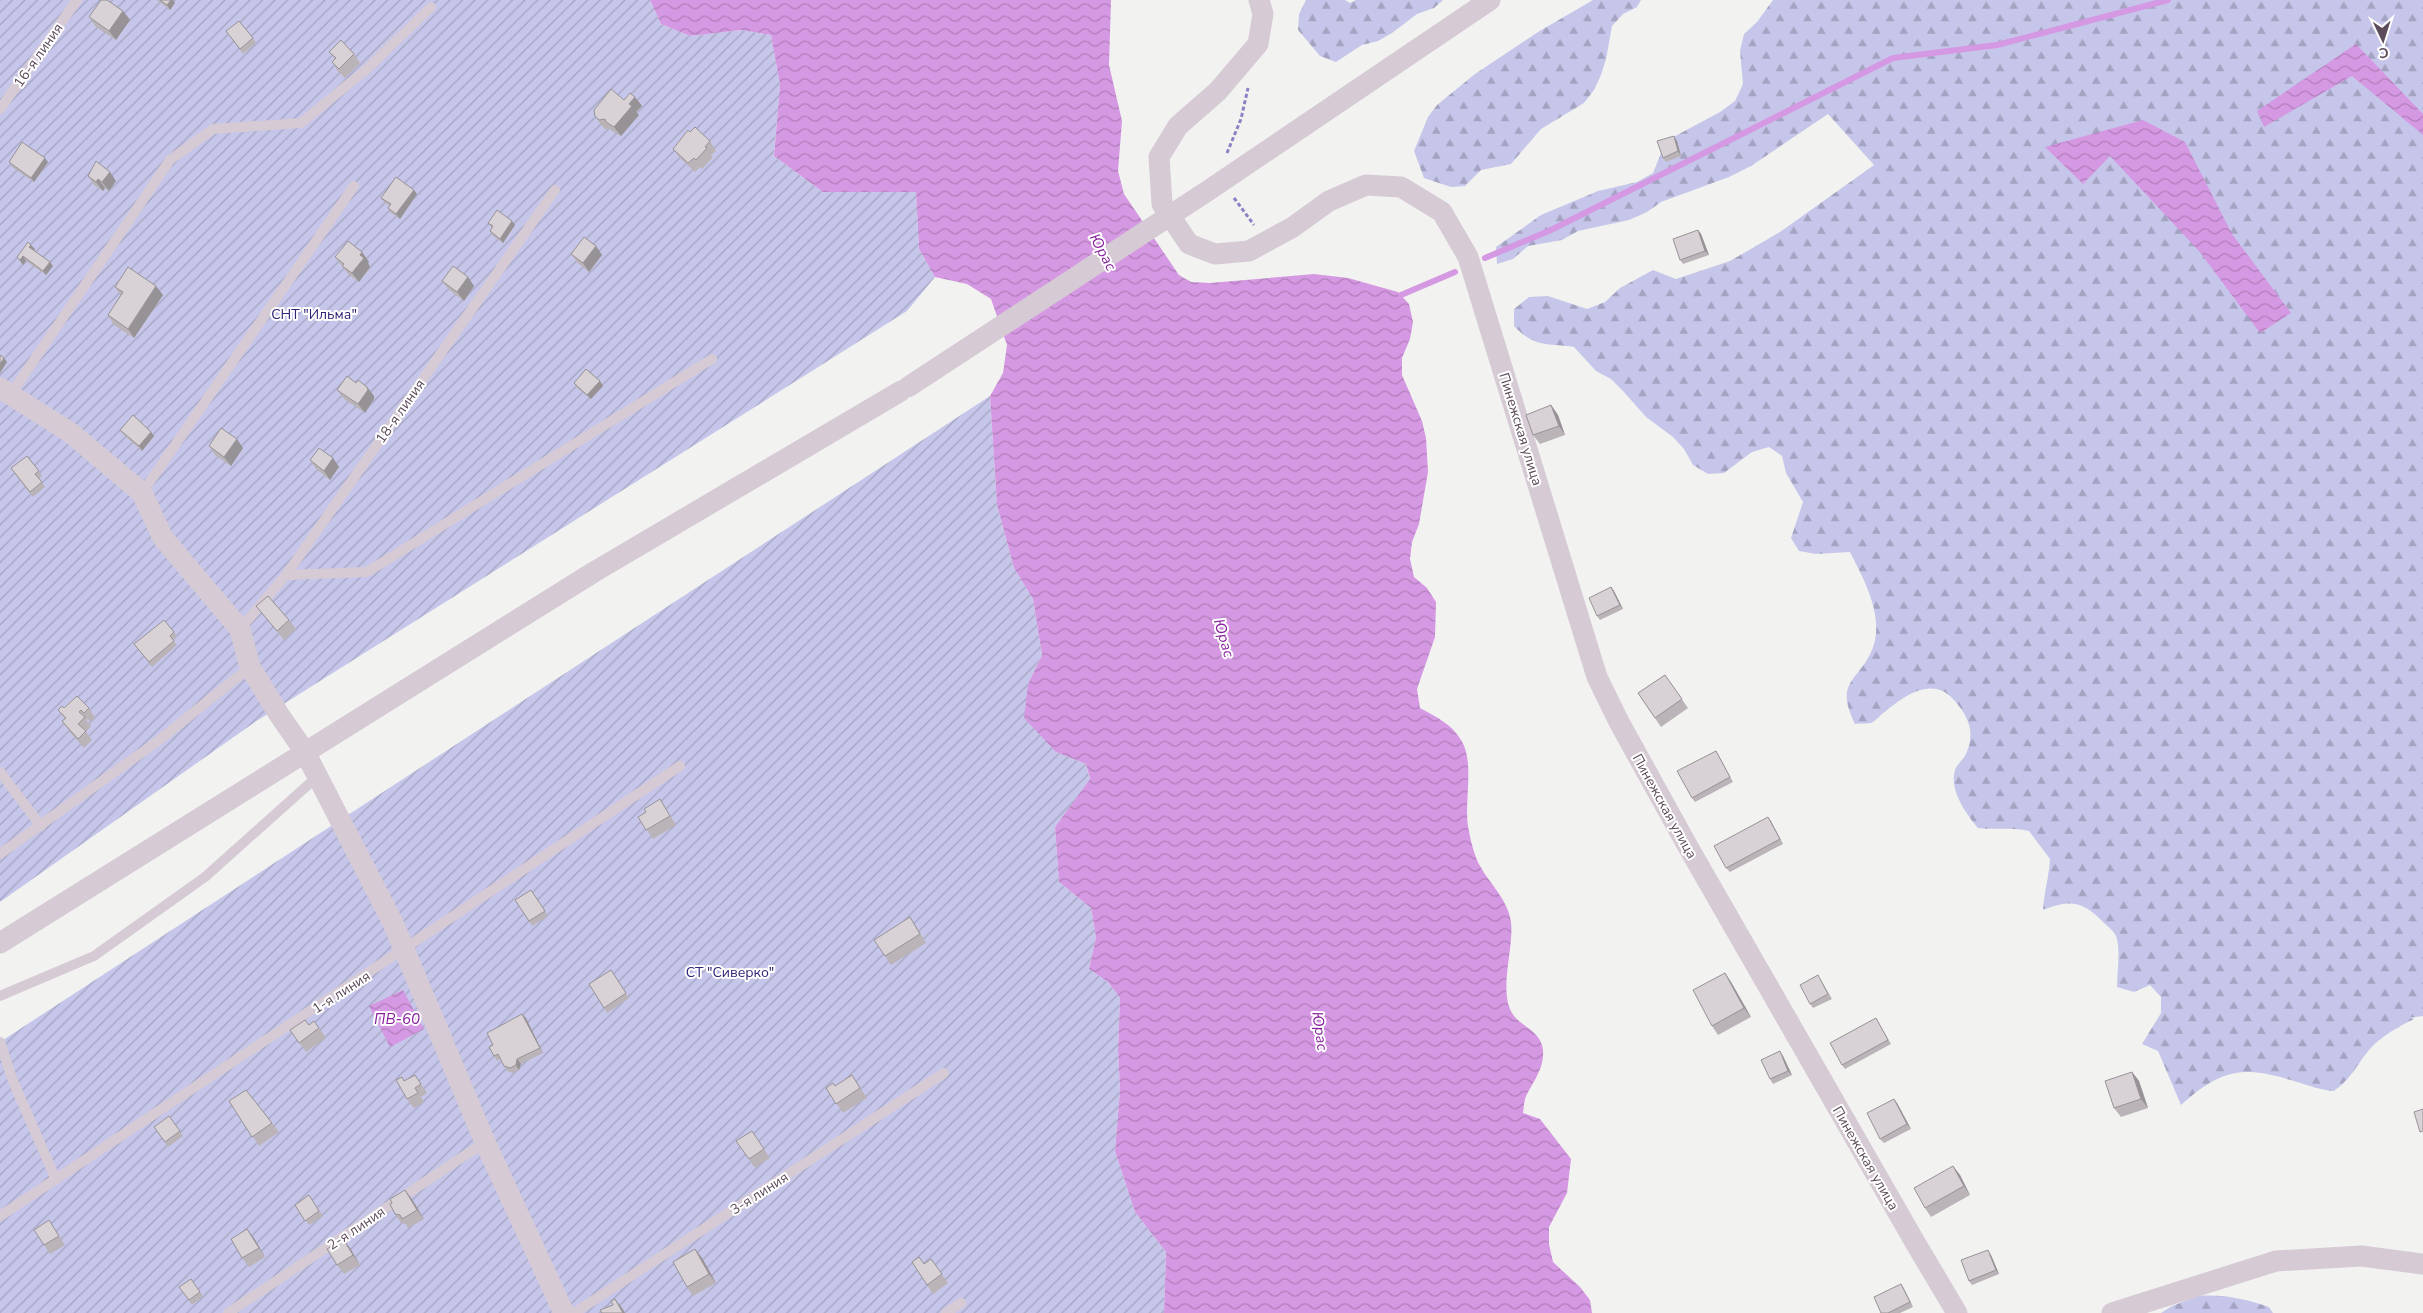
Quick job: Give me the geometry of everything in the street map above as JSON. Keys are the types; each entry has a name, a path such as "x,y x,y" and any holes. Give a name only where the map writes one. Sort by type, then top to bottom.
{"street":[{"name":"Пинежская улица","path":"1259,0 1262,14 1258,44 1218,91 1178,126 1159,157 1162,204 1189,244 1215,254 1249,251 1293,227 1329,201 1366,185 1401,187 1442,212 1468,257 1597,677 1619,722 1686,844 1957,1313"},
{"path":"0,943 594,572 904,389 1221,190 1490,0"},
{"path":"6,391 71,433 142,493 163,538 240,629 250,667 305,752 393,923 485,1142 564,1313"},
{"path":"2112,1313 2276,1261 2361,1256 2423,1264"}],"lane":[{"name":"16-я линия","path":"0,109 77,0"},
{"path":"6,391 170,160 213,129 300,123 368,68 431,7"},
{"path":"142,493 354,186"},
{"name":"18-я линия","path":"240,629 286,575 555,190"},
{"path":"286,575 367,572 712,359"},
{"path":"0,854 158,741 250,667"},
{"name":"1-я линия","path":"0,1216 680,766"},
{"path":"0,772 41,826"},
{"path":"0,996 94,956 205,877 318,776"},
{"path":"0,1042 13,1081 56,1180"},
{"name":"3-я линия","path":"574,1313 944,1073"},
{"name":"2-я линия","path":"228,1313 485,1142"},
{"path":"946,1313 961,1303"}],"path":[{"path":"1250,82 1221,190 1254,224"}],"green space":[{"name":"СНТ \"Ильма\"","path":"0,0 650,0 661,24 690,36 742,30 771,35 780,85 774,156 823,192 916,192 919,249 935,277 907,311 255,722 0,902"},
{"path":"1306,0 1345,0 1350,3 1356,0 1443,0 1434,8 1417,14 1392,33 1378,41 1362,45 1336,62 1320,56 1298,30 1299,14"},
{"path":"1593,0 1641,0 1637,7 1623,14 1612,26 1601,75 1594,90 1584,103 1541,129 1511,164 1481,170 1465,186 1451,187 1424,178 1414,151 1428,117 1437,105 1475,74 1538,32"},
{"path":"1773,0 2423,0 2423,1016 2409,1018 2414,1019 2379,1040 2369,1050 2350,1077 2334,1091 2262,1073 2234,1073 2209,1083 2181,1105 2158,1051 2142,1044 2161,1013 2161,997 2150,985 2134,992 2117,987 2118,948 2114,932 2096,915 2076,904 2061,904 2043,910 2050,859 2029,831 1978,828 1964,809 1956,793 1954,778 1955,770 1965,756 1969,746 1970,731 1963,711 1953,699 1945,692 1936,689 1918,691 1901,700 1875,721 1855,724 1849,709 1848,688 1869,656 1874,644 1876,620 1874,608 1866,584 1850,552 1816,554 1799,551 1791,538 1803,502 1786,473 1782,456 1769,447 1752,452 1724,473 1708,474 1693,465 1684,449 1673,437 1646,417 1611,379 1596,371 1574,347 1535,341 1521,333 1514,326 1514,309 1529,297 1548,296 1587,309 1605,302 1620,288 1653,270 1676,279 1730,261 1780,232 1874,165 1828,114 1751,166 1729,177 1661,202 1647,212 1629,220 1578,231 1562,240 1528,246 1513,259 1497,264 1496,247 1541,215 1598,191 1637,182 1653,173 1666,141 1720,112 1735,101 1743,84 1740,51 1744,34 1757,22"},
{"name":"СТ \"Сиверко\"","path":"990,396 997,505 1014,568 1033,599 1042,655 1028,684 1056,752 1086,764 1090,780 1055,827 1059,882 1091,908 1096,937 1089,969 1108,982 1120,998 1118,1050 1120,1090 1115,1151 1135,1212 1166,1252 1164,1313 0,1313 0,1042"},
{"path":"2198,1296 2226,1296 2243,1299 2269,1307 2273,1313 2161,1313 2172,1306"}],"water":[{"name":"Юрас","path":"650,0 1111,0 1109,65 1122,121 1118,171 1124,194 1179,275 1191,282 1210,283 1314,274 1348,278 1398,292 1409,304 1413,322 1410,339 1402,358 1402,375 1422,421 1426,438 1428,472 1419,524 1412,542 1410,559 1414,577 1427,588 1436,602 1435,637 1417,689 1420,708 1443,721 1453,730 1465,749 1468,770 1467,816 1472,847 1484,873 1506,906 1511,922 1506,989 1507,1000 1513,1014 1536,1034 1542,1045 1542,1064 1526,1096 1523,1113 1540,1119 1571,1159 1567,1193 1549,1227 1549,1244 1553,1262 1580,1287 1590,1300 1592,1313 1164,1313 1166,1252 1135,1212 1115,1151 1120,1090 1118,1050 1120,998 1108,982 1089,969 1096,937 1091,908 1059,882 1055,827 1090,779 1086,764 1056,752 1024,718 1028,684 1042,655 1033,599 1014,568 997,505 990,396 1003,373 1007,345 991,299 967,284 935,277 919,249 916,192 823,192 774,156 780,85 771,35 742,30 690,36 661,24"},
{"path":"2356,44 2423,114 2423,135 2352,76 2264,127 2257,111"},
{"path":"2143,120 2185,142 2232,234 2291,313 2260,333 2199,251 2110,156 2083,184 2045,147"},
{"name":"ПВ-60","path":"403,990 424,1029 390,1047 369,1006"}],"building":[{"path":"101,0 107,0 123,11 109,31 89,17"},
{"path":"160,0 171,0 167,5"},
{"path":"239,21 253,38 240,49 226,31"},
{"path":"341,40 354,54 339,69 332,62 336,58 329,52"},
{"path":"611,89 624,100 630,93 635,97 629,104 632,106 614,127 606,122 605,119 599,120 595,116 594,110"},
{"path":"695,127 710,141 705,147 707,148 696,160 694,158 688,163 673,149 688,130 690,132"},
{"path":"1674,136 1678,151 1663,158 1657,141"},
{"path":"22,142 45,158 31,178 9,162"},
{"path":"96,161 110,172 102,182 98,179 96,182 88,176"},
{"path":"396,177 414,190 396,214 388,208 391,204 381,198"},
{"path":"497,210 512,221 500,239 490,231 493,226 488,223"},
{"path":"1698,230 1705,251 1680,260 1673,239"},
{"path":"584,237 596,246 583,263 571,254"},
{"path":"348,241 362,252 360,255 364,258 352,273 342,266 344,264 335,257"},
{"path":"28,242 31,245 29,247 50,262 43,271 23,256 20,260 17,257"},
{"path":"453,266 468,277 457,292 442,281"},
{"path":"128,267 156,286 128,329 108,315 123,292 115,287"},
{"path":"0,355 4,358 0,364"},
{"path":"586,369 600,381 587,395 574,383"},
{"path":"347,376 356,383 358,380 367,387 368,390 358,404 337,390"},
{"path":"1551,405 1559,426 1533,435 1526,415"},
{"path":"133,415 151,432 139,446 120,430"},
{"path":"221,428 237,439 224,457 209,446"},
{"path":"319,448 333,458 324,471 310,460"},
{"path":"27,456 39,471 35,474 42,482 30,492 11,468"},
{"path":"1611,587 1620,605 1597,616 1589,598"},
{"path":"268,596 289,620 277,631 256,606"},
{"path":"164,620 174,632 170,636 174,641 149,662 134,644"},
{"path":"1665,675 1682,699 1655,718 1638,693"},
{"path":"77,696 89,708 84,713 81,710 79,712 85,717 78,724 86,731 78,739 62,721 66,718 58,710 62,706 64,708"},
{"path":"1716,751 1730,777 1692,798 1677,771"},
{"path":"660,799 670,816 646,830 638,817 646,812 644,809"},
{"path":"1768,817 1780,839 1726,868 1714,846"},
{"path":"531,890 545,911 529,921 515,900"},
{"path":"910,917 920,934 885,956 874,940"},
{"path":"611,970 626,993 604,1008 589,984"},
{"path":"1725,973 1744,1008 1712,1026 1693,990"},
{"path":"1818,975 1828,994 1810,1004 1800,985"},
{"path":"522,1014 540,1048 517,1059 516,1065 510,1068 504,1066 498,1054 494,1056 489,1047 493,1045 487,1033"},
{"path":"1876,1018 1888,1040 1842,1065 1830,1043"},
{"path":"305,1020 309,1025 314,1021 319,1028 299,1043 290,1030"},
{"path":"1780,1051 1788,1071 1770,1079 1761,1060"},
{"path":"2132,1072 2141,1099 2114,1108 2105,1081"},
{"path":"415,1075 421,1084 415,1088 418,1093 407,1099 396,1080 402,1077 404,1081"},
{"path":"852,1075 860,1088 836,1104 826,1088 833,1083 835,1086"},
{"path":"246,1090 272,1123 252,1137 229,1101"},
{"path":"1894,1099 1907,1124 1880,1139 1867,1113"},
{"path":"2423,1109 2423,1131 2420,1132 2414,1112"},
{"path":"169,1116 180,1131 165,1142 154,1127"},
{"path":"752,1131 764,1149 749,1159 736,1141"},
{"path":"1953,1166 1964,1186 1925,1208 1914,1188"},
{"path":"405,1190 417,1210 402,1219 400,1215 395,1214 390,1204 392,1203 390,1199"},
{"path":"309,1195 319,1211 305,1221 295,1205"},
{"path":"49,1220 59,1236 44,1245 34,1230"},
{"path":"247,1229 259,1248 242,1258 231,1239"},
{"path":"343,1239 353,1255 337,1265 327,1249"},
{"path":"695,1249 709,1274 687,1287 673,1262"},
{"path":"1988,1250 1996,1270 1969,1281 1961,1260"},
{"path":"919,1257 924,1264 931,1259 942,1274 927,1285 912,1262"},
{"path":"191,1279 200,1292 189,1300 179,1287"},
{"path":"1901,1284 1910,1302 1888,1313 1881,1313 1874,1297"},
{"path":"615,1299 623,1313 602,1313 600,1310 613,1305 611,1301"}],"waterway":[{"path":"1485,258 1551,230 1893,58 1997,45 2168,0"},
{"path":"1401,295 1455,272"}]}
